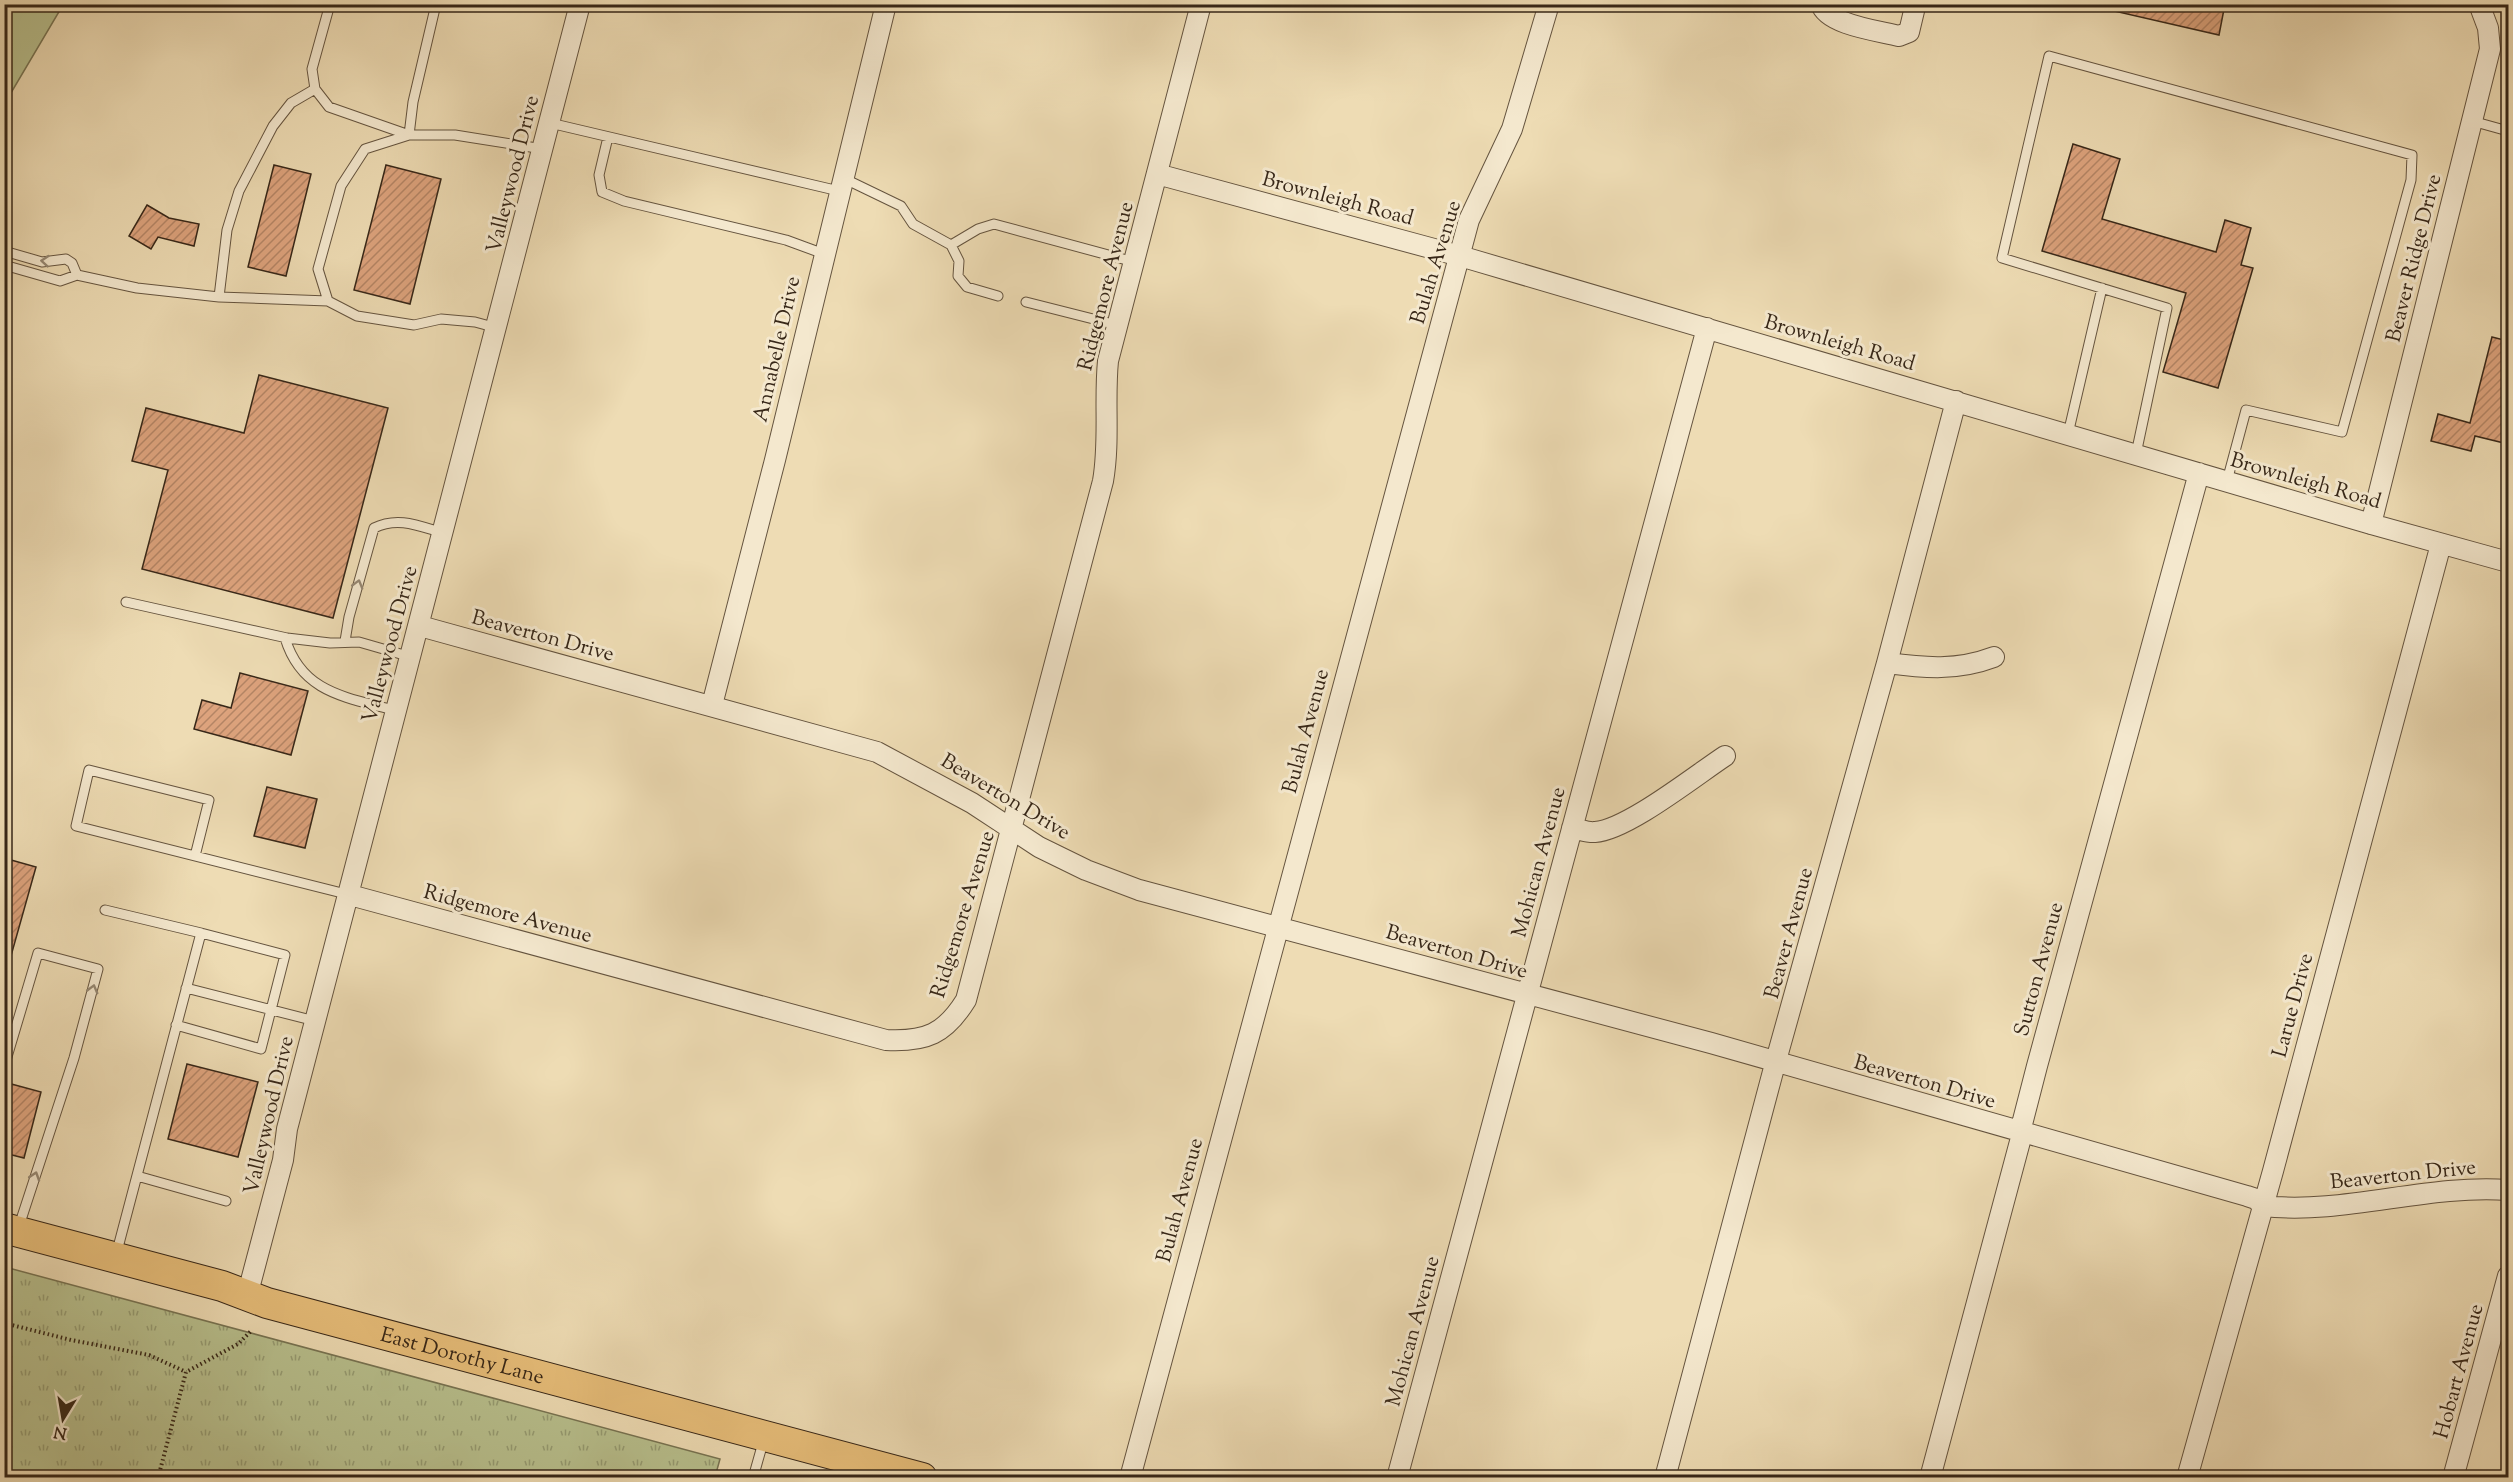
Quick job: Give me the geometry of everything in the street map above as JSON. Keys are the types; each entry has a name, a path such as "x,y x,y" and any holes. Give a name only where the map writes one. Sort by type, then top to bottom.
{"main road":[{"name":"East Dorothy Lane","path":"11,1230 116,1257 267,1304 922,1478"}],"street":[{"name":"Valleywood Drive","path":"247,1296 283,1160 287,1129 350,895 580,4"},
{"name":"Annabelle Drive","path":"712,705 886,4"},
{"name":"Ridgemore Avenue","path":"350,895 886,1040 906,1041 940,1031 954,1018 966,1000 1103,481 1107,448 1105,388 1108,361 1200,4"},
{"name":"Bulah Avenue","path":"1130,1478 1469,220 1512,129 1549,4"},
{"path":"1821,4 1823,12 1834,20 1899,36 1909,32 1914,11 1911,4"},
{"name":"Beaver Ridge Drive","path":"2371,524 2490,49 2488,28 2480,4"},
{"name":"Brownleigh Road","path":"1157,174 1460,256 2371,524 2508,562"},
{"name":"Mohican Avenue","path":"1397,1478 1707,328"},
{"name":"Beaver Avenue","path":"1665,1478 1956,401"},
{"name":"Sutton Avenue","path":"1930,1478 2022,1134 2021,1128 2046,1032 2199,473"},
{"name":"Larue Drive","path":"2187,1478 2263,1206 2441,544"},
{"name":"Beaverton Drive","path":"420,626 877,752 934,780 1040,847 1139,890 1711,1043 1775,1064 2247,1196 2256,1199 2263,1206 2326,1207 2429,1191 2476,1188 2508,1190"},
{"path":"1887,663 1929,669 1970,666 1994,657"},
{"path":"1572,828 1596,832 1618,824 1725,756"},
{"name":"Hobart Avenue","path":"2453,1478 2508,1276"}],"lane":[{"path":"330,4 312,69 315,89 329,107 409,135"},
{"path":"409,135 413,102 436,4"},
{"path":"2136,454 2167,308 2002,258 2049,56 2412,155 2411,180 2342,432 2246,410 2227,481"},
{"path":"219,297 227,230 239,191 273,126 291,103 315,89"},
{"path":"2472,121 2508,131"},
{"path":"550,123 841,185 901,206 913,224 951,245 959,261 958,276 967,287 998,296"},
{"path":"328,300 318,269 341,186 365,149 409,135 455,135 543,149"},
{"path":"608,137 599,175 602,192 624,201 786,240 824,254"},
{"path":"951,245 978,229 994,224 1134,262"},
{"path":"4,251 42,262 66,259 72,263 77,275"},
{"path":"4,265 60,281 77,275 137,288 219,297 328,300 357,316 414,326 441,319 475,322 497,328"},
{"path":"2068,434 2102,288"},
{"path":"1026,303 1117,325"},
{"path":"345,641 349,617 374,528 387,521 405,522 443,533"},
{"path":"126,602 285,638 330,643 359,642 411,657"},
{"path":"285,638 301,672 317,685 397,711"},
{"path":"195,856 209,800 89,770 76,826 195,856 350,895"},
{"path":"105,910 285,955 261,1049 176,1025"},
{"path":"116,1257 201,933"},
{"path":"4,1067 38,953 98,969 74,1058 11,1230"},
{"path":"186,988 315,1021"},
{"path":"137,1176 226,1201"},
{"path":"753,1478 764,1436"}],"path":[{"path":"4,1323 71,1340 149,1355 186,1372"},
{"path":"158,1478 186,1372 238,1344 251,1331"}],"green space":[{"path":"4,5 63,5 5,103"},
{"path":"5,1267 720,1459 715,1477 5,1477"}],"building":[{"path":"2114,4 2225,4 2219,35 2114,11"},
{"path":"2073,144 2120,159 2102,219 2216,252 2225,220 2251,228 2241,265 2253,268 2218,388 2163,372 2186,293 2042,251"},
{"path":"274,165 311,174 286,276 248,267"},
{"path":"386,165 441,179 410,304 354,290"},
{"path":"147,205 169,218 199,224 194,246 158,237 151,249 129,236"},
{"path":"2492,337 2508,341 2508,444 2475,436 2471,451 2431,441 2438,414 2470,423"},
{"path":"259,375 388,408 333,618 142,569 168,470 132,461 146,408 244,433"},
{"path":"240,673 308,691 291,755 194,729 202,700 231,708"},
{"path":"267,787 317,799 305,848 254,836"},
{"path":"4,858 36,867 9,963 4,962"},
{"path":"187,1064 258,1082 238,1157 168,1139"},
{"path":"4,1082 41,1092 24,1158 4,1153"}]}
